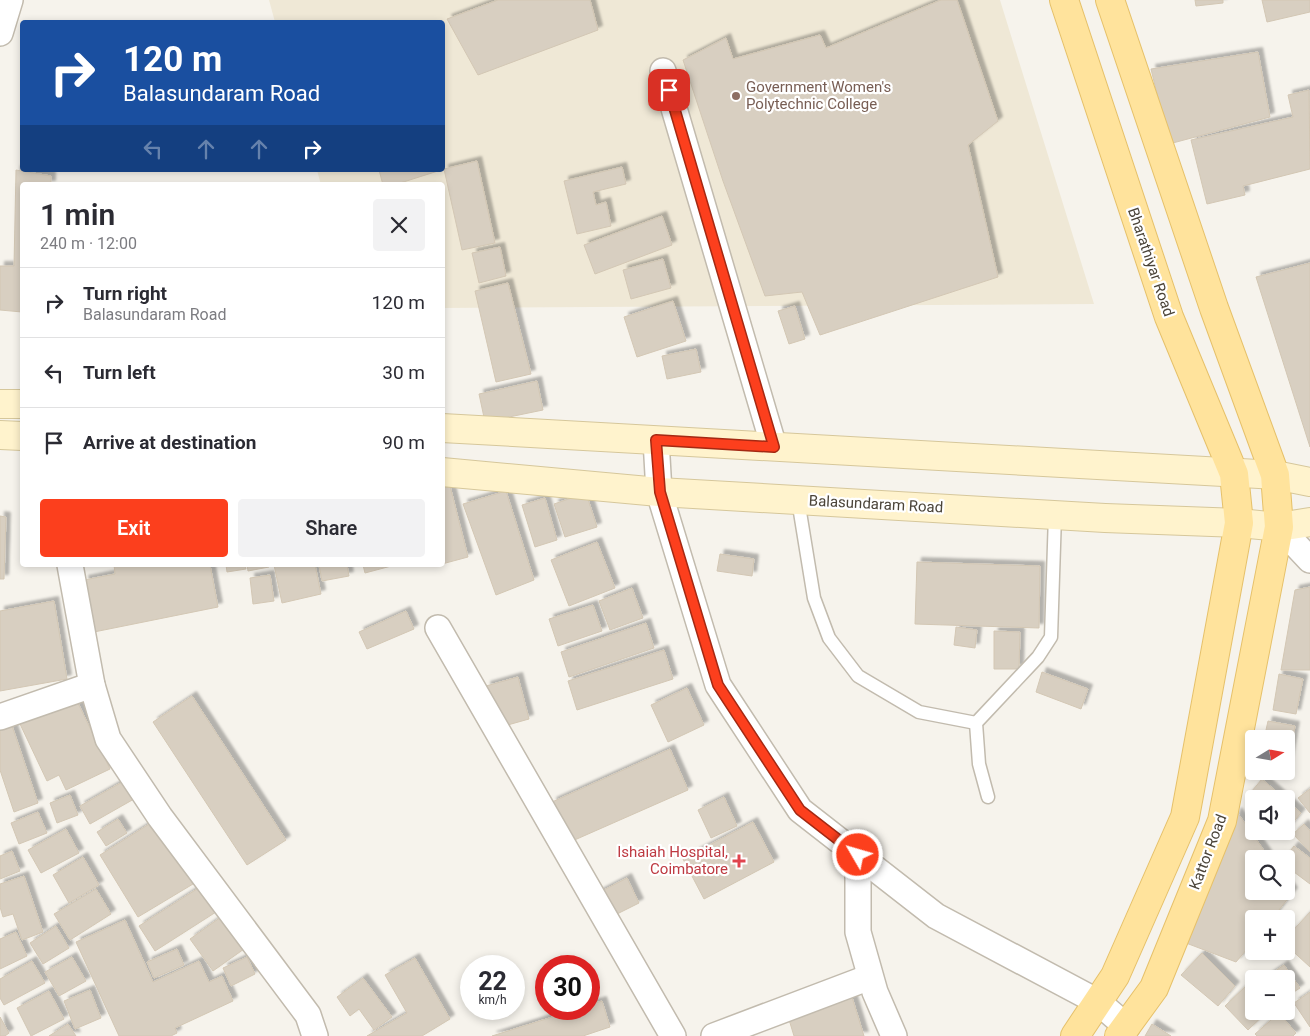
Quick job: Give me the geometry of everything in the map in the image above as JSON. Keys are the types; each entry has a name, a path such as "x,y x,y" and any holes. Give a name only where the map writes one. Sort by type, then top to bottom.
{"main road":[{"name":"Bharathiyar Road","path":"1064,0 1169,317 1234,474 1239,523"},
{"path":"1110,0 1211,299 1274,475"},
{"path":"0,404 20,404"},
{"path":"445,428 1274,475 1310,482"},
{"path":"0,436 20,436"},
{"name":"Balasundaram Road","path":"445,472 660,492 1055,515 1239,523 1279,527 1310,522"},
{"name":"Kattor Road","path":"1123,1032 1154,988 1222,821 1279,527 1274,475"},
{"path":"1075,1036 1115,976 1185,817 1239,523"}],"street":[{"path":"0,33 10,0"},
{"path":"663,71 774,447"},
{"path":"656,440 660,492 718,685 800,810 936,916 1098,1002 1123,1032"},
{"path":"1279,527 1310,560"},
{"path":"70,567 92,685 108,739 160,816 308,1016 316,1036"},
{"path":"438,628 673,1036"},
{"path":"0,717 92,685"},
{"path":"858,855 858,932 870,977 894,1036"},
{"path":"714,1036 870,977"}],"lane":[{"path":"798,500 814,598 829,638 858,676 919,712 976,723"},
{"path":"988,797 979,764 976,723 1038,657 1051,637 1055,515"}],"shaded area":[{"name":"Government Women's Polytechnic College","path":"269,0 1000,0 1094,304 445,308 445,182 320,182 318,172 445,172 445,20 274,20"}],"building":[{"path":"498,0 590,0 598,30 478,75 447,19"},
{"path":"941,0 957,0 998,121 968,145 998,277 820,335 802,292 765,296 723,181 683,60 726,38 733,59 820,35 826,48"},
{"path":"1195,0 1223,0 1223,3 1196,6"},
{"path":"1262,0 1310,0 1310,12 1267,22"},
{"path":"1258,52 1270,117 1169,144 1151,69"},
{"path":"1309,90 1310,169 1243,186 1245,195 1207,204 1191,140 1293,117 1288,95"},
{"path":"477,161 495,243 462,250 445,169"},
{"path":"622,167 626,184 593,192 596,205 606,202 611,226 577,234 564,181"},
{"path":"16,170 51,176 51,182 20,182 20,312 0,310 0,266 14,266"},
{"path":"380,172 435,172 403,182 382,182"},
{"path":"662,216 672,245 595,274 584,245"},
{"path":"500,247 506,276 479,283 472,253"},
{"path":"663,259 671,288 631,299 623,270"},
{"path":"1310,263 1310,447 1256,277"},
{"path":"508,283 531,374 496,382 475,291"},
{"path":"673,301 686,341 637,357 624,317"},
{"path":"795,306 805,339 789,344 778,311"},
{"path":"696,349 701,372 667,379 662,356"},
{"path":"537,381 543,410 485,422 479,394"},
{"path":"449,482 468,557 445,563 445,483"},
{"path":"506,491 534,580 496,595 463,504"},
{"path":"586,493 597,527 565,537 554,504"},
{"path":"545,498 557,540 535,547 522,505"},
{"path":"0,516 6,517 4,579 0,579"},
{"path":"597,542 615,588 569,606 551,560"},
{"path":"720,554 754,559 752,576 717,571"},
{"path":"917,562 1040,566 1039,628 915,624"},
{"path":"114,567 210,567 218,607 94,632 84,580 115,574"},
{"path":"226,567 246,567 246,569 227,572"},
{"path":"247,567 269,567 248,571"},
{"path":"274,567 315,567 321,594 282,603"},
{"path":"319,567 347,567 349,576 322,581"},
{"path":"364,567 388,567 365,573"},
{"path":"270,575 274,601 253,604 250,578"},
{"path":"1310,587 1310,670 1281,670 1295,590"},
{"path":"632,588 643,618 610,630 599,601"},
{"path":"54,601 67,679 0,691 0,611"},
{"path":"593,605 602,631 558,646 549,619"},
{"path":"406,611 414,629 367,649 359,632"},
{"path":"646,623 654,648 569,677 561,652"},
{"path":"956,627 977,630 975,648 954,645"},
{"path":"994,631 1020,632 1019,669 994,669"},
{"path":"664,650 673,679 577,710 568,681"},
{"path":"1042,672 1088,689 1081,709 1036,692"},
{"path":"1279,674 1303,679 1296,714 1273,710"},
{"path":"518,677 529,719 497,728 486,686"},
{"path":"687,688 704,725 668,742 651,705"},
{"path":"192,696 286,840 247,865 153,722"},
{"path":"75,697 110,769 66,790 59,775 47,781 20,724"},
{"path":"9,717 38,803 14,812 0,770 0,720"},
{"path":"1268,721 1295,726 1294,730 1266,730"},
{"path":"670,749 688,790 570,842 552,802"},
{"path":"1263,780 1275,790 1253,790"},
{"path":"124,781 134,799 90,824 80,806"},
{"path":"1310,789 1310,813 1298,798"},
{"path":"70,795 78,815 57,823 50,803"},
{"path":"724,797 737,826 711,838 698,810"},
{"path":"1295,808 1301,813 1295,820"},
{"path":"38,812 47,833 19,844 11,823"},
{"path":"1237,812 1245,823 1245,840 1257,840 1264,850 1245,850 1245,900 1287,900 1279,910 1245,910 1245,952 1236,962 1186,943"},
{"path":"118,819 127,833 106,846 97,832"},
{"path":"154,821 193,884 138,917 100,855"},
{"path":"753,822 774,862 704,899 683,859"},
{"path":"1304,824 1310,831 1310,852 1295,836 1295,832"},
{"path":"66,829 79,853 41,873 28,850"},
{"path":"1294,846 1310,858 1310,884 1295,873 1295,850 1291,850"},
{"path":"12,851 20,871 0,879 0,856"},
{"path":"83,857 99,885 69,903 53,875"},
{"path":"24,876 43,932 22,940 13,914 3,917 0,907 0,884"},
{"path":"627,878 639,903 609,918 598,893"},
{"path":"200,887 216,912 155,951 139,926"},
{"path":"96,889 111,914 70,940 54,914"},
{"path":"1310,912 1310,967 1295,953 1295,928"},
{"path":"221,917 244,949 213,971 190,939"},
{"path":"125,920 153,982 199,961 209,982 222,976 233,1001 175,1028 177,1033 171,1036 119,1036 76,942"},
{"path":"56,926 69,948 43,964 30,943"},
{"path":"16,932 27,956 0,969 0,939"},
{"path":"177,949 184,965 154,978 147,962"},
{"path":"1202,953 1235,986 1218,1006 1181,975"},
{"path":"72,957 86,981 59,996 45,972"},
{"path":"247,957 255,974 231,986 223,968"},
{"path":"415,958 450,1019 422,1036 367,1036 407,1013 385,975"},
{"path":"32,961 45,983 4,1005 0,998 0,979"},
{"path":"1284,965 1287,970 1277,970"},
{"path":"363,978 392,1017 374,1030 359,1009 350,1016 337,997"},
{"path":"1295,981 1300,988 1295,991"},
{"path":"1245,987 1245,1020 1259,1020 1248,1030 1225,1006"},
{"path":"90,990 101,1018 75,1029 64,1001"},
{"path":"49,991 64,1019 31,1036 17,1008"},
{"path":"1310,992 1310,1027 1295,1004 1295,1002"},
{"path":"851,994 864,1036 794,1036 787,1013"},
{"path":"602,1001 610,1027 583,1036 492,1036 543,1020 600,1020 600,1002"},
{"path":"0,1017 9,1033 5,1036 0,1036"},
{"path":"1271,1020 1285,1020 1296,1033 1293,1036 1257,1036 1255,1034"},
{"path":"68,1024 76,1036 49,1036"},
{"path":"1152,1024 1171,1036 1145,1036"}],"place":[{"name":"Government Women's Polytechnic College","path":"736,96"},
{"name":"Ishaiah Hospital, Coimbatore","path":"739,861"}],"route":[{"path":"669,90 774,447 656,440 660,492 718,685 800,810 858,855"}]}
